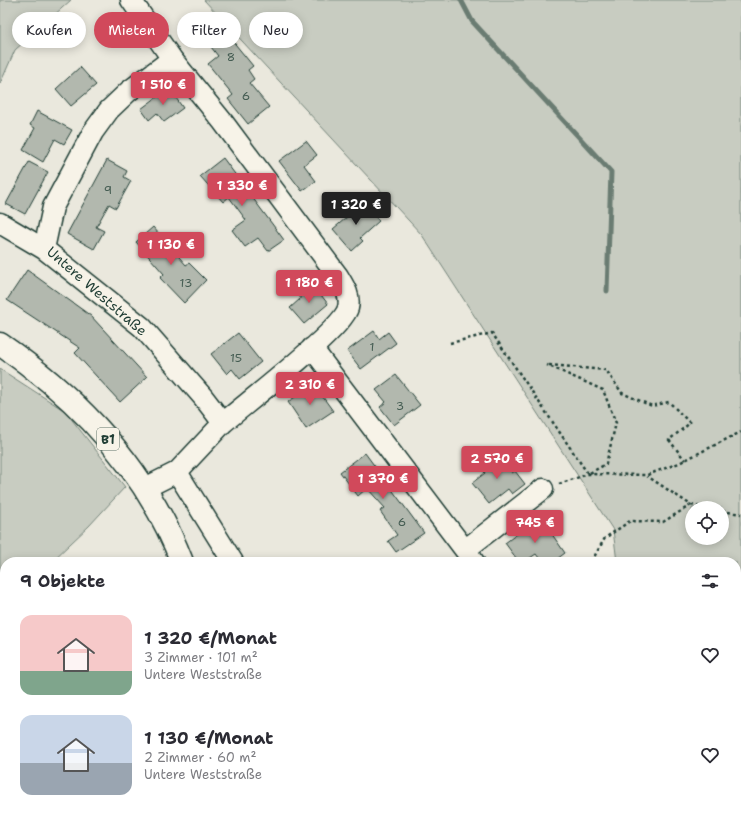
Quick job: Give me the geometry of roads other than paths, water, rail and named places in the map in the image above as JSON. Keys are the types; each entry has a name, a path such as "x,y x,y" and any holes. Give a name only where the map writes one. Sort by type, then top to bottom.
{"main road":[{"name":"B1","path":"0,344 36,370 83,412 114,447 145,488 165,523 180,557"}],"street":[{"path":"131,0 172,59 223,122 338,276 348,296 348,308 342,318 312,348 222,423 177,472 145,488"},
{"name":"Untere Weststraße","path":"172,59 129,91 109,110 93,132 53,207 44,249 142,327 203,397 222,423"},
{"path":"0,223 44,249"},
{"path":"312,348 470,556 543,489"},
{"path":"177,472 230,557"}],"waterway":[{"path":"461,0 472,21 611,172 607,291"}]}
